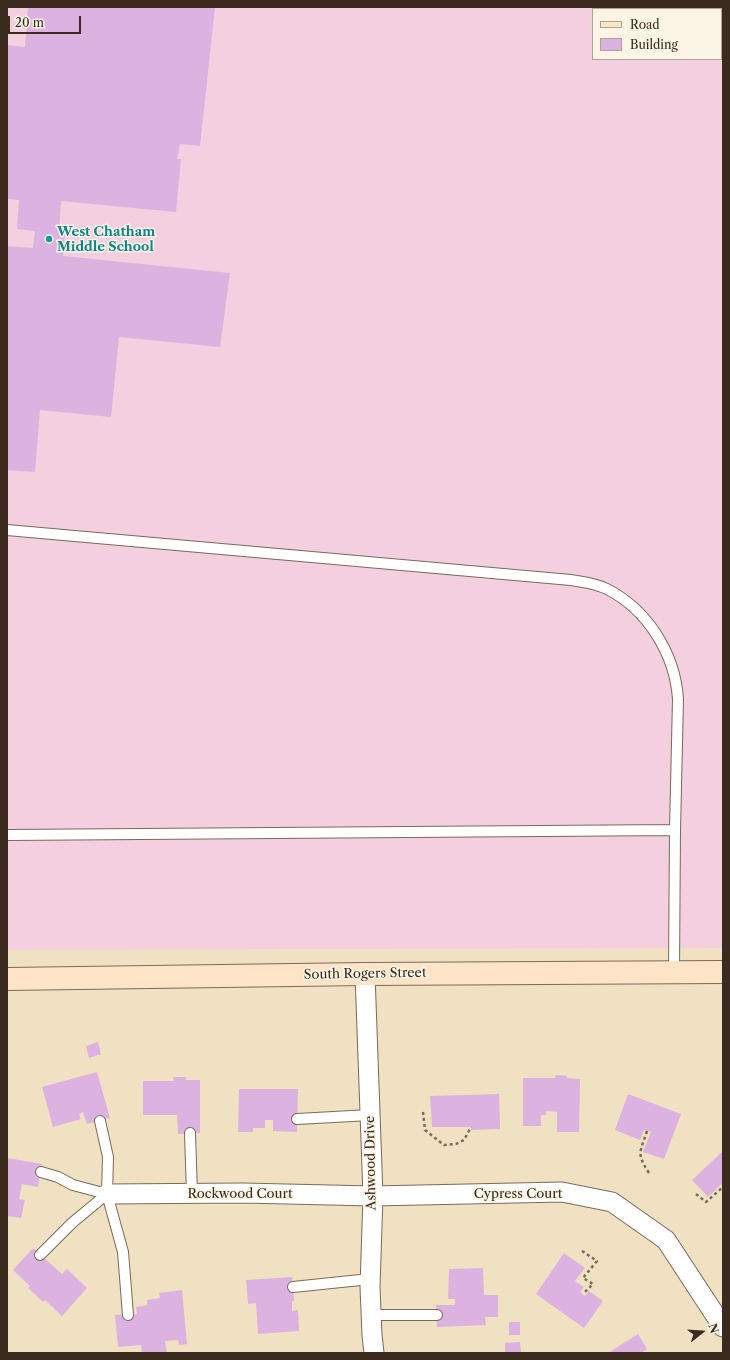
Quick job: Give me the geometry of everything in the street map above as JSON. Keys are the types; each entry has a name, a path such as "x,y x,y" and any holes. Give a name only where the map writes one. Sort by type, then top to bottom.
{"street":[{"name":"South Rogers Street","path":"7,979 365,974 674,971 723,972"},
{"name":"Ashwood Drive","path":"365,974 373,1196 370,1279 374,1353"},
{"name":"Cypress Court","path":"373,1196 562,1192 612,1202 666,1240 723,1326"},
{"name":"Rockwood Court","path":"107,1194 243,1193 373,1196"}],"lane":[{"path":"7,530 571,580 592,583 623,599 652,628 665,648 673,667 677,684 674,971"},
{"path":"7,835 675,830"},
{"path":"297,1119 370,1115"},
{"path":"100,1121 108,1157 107,1194 123,1252 128,1315"},
{"path":"190,1134 192,1194"},
{"path":"40,1172 58,1177 73,1185 107,1194"},
{"path":"40,1255 72,1223 107,1194"},
{"path":"293,1287 370,1279"},
{"path":"371,1315 437,1315"}],"path":[{"path":"422,1112 425,1130 444,1144 456,1144 464,1140 471,1127"},
{"path":"647,1131 640,1151 640,1158 649,1173"},
{"path":"696,1194 706,1202 723,1187"},
{"path":"582,1251 596,1261 583,1278 593,1284 583,1294"}],"shaded area":[{"path":"7,7 723,7 723,948 7,950"}],"building":[{"name":"West Chatham Middle School","path":"28,7 215,7 200,146 180,144 177,159 181,159 176,212 61,201 59,230 65,231 63,256 230,273 220,347 119,337 111,417 40,410 35,472 7,470 7,246 33,248 35,231 17,229 19,200 7,199 7,45 25,47"},
{"path":"98,1042 101,1054 89,1058 86,1046"},
{"path":"97,1072 110,1118 87,1124 83,1112 79,1114 81,1119 53,1127 42,1087"},
{"path":"555,1075 580,1079 579,1132 557,1132 557,1112 546,1111 546,1115 541,1115 541,1126 523,1126 523,1078 555,1078"},
{"path":"173,1077 186,1077 186,1080 200,1080 200,1133 178,1134 177,1115 143,1115 143,1081 174,1081"},
{"path":"239,1089 298,1089 297,1132 273,1131 273,1120 265,1120 265,1128 253,1128 253,1132 238,1132"},
{"path":"499,1094 500,1129 471,1130 471,1127 432,1127 430,1096"},
{"path":"628,1094 681,1114 664,1159 643,1152 651,1132 644,1130 640,1140 615,1130"},
{"path":"723,1151 723,1183 708,1197 692,1180"},
{"path":"7,1158 42,1164 38,1187 22,1184 19,1199 25,1200 21,1218 7,1216"},
{"path":"33,1248 62,1274 67,1269 87,1288 62,1316 45,1300 43,1302 28,1288 30,1286 13,1270"},
{"path":"564,1253 585,1268 575,1281 584,1287 580,1292 585,1296 589,1291 603,1301 584,1328 536,1294"},
{"path":"483,1268 484,1295 498,1295 498,1317 485,1317 486,1325 437,1327 436,1305 455,1305 455,1299 448,1299 449,1269"},
{"path":"292,1277 294,1301 292,1301 292,1311 298,1310 299,1331 258,1334 256,1303 248,1304 246,1280"},
{"path":"182,1290 187,1344 179,1345 178,1340 165,1341 167,1353 142,1353 141,1345 118,1347 115,1315 137,1314 136,1307 147,1305 147,1300 160,1298 159,1293"},
{"path":"509,1322 520,1322 520,1335 509,1335"},
{"path":"638,1334 647,1349 641,1353 608,1353"},
{"path":"520,1342 521,1353 505,1353 505,1343"}],"place":[{"name":"West Chatham Middle School","path":"49,239"}]}
